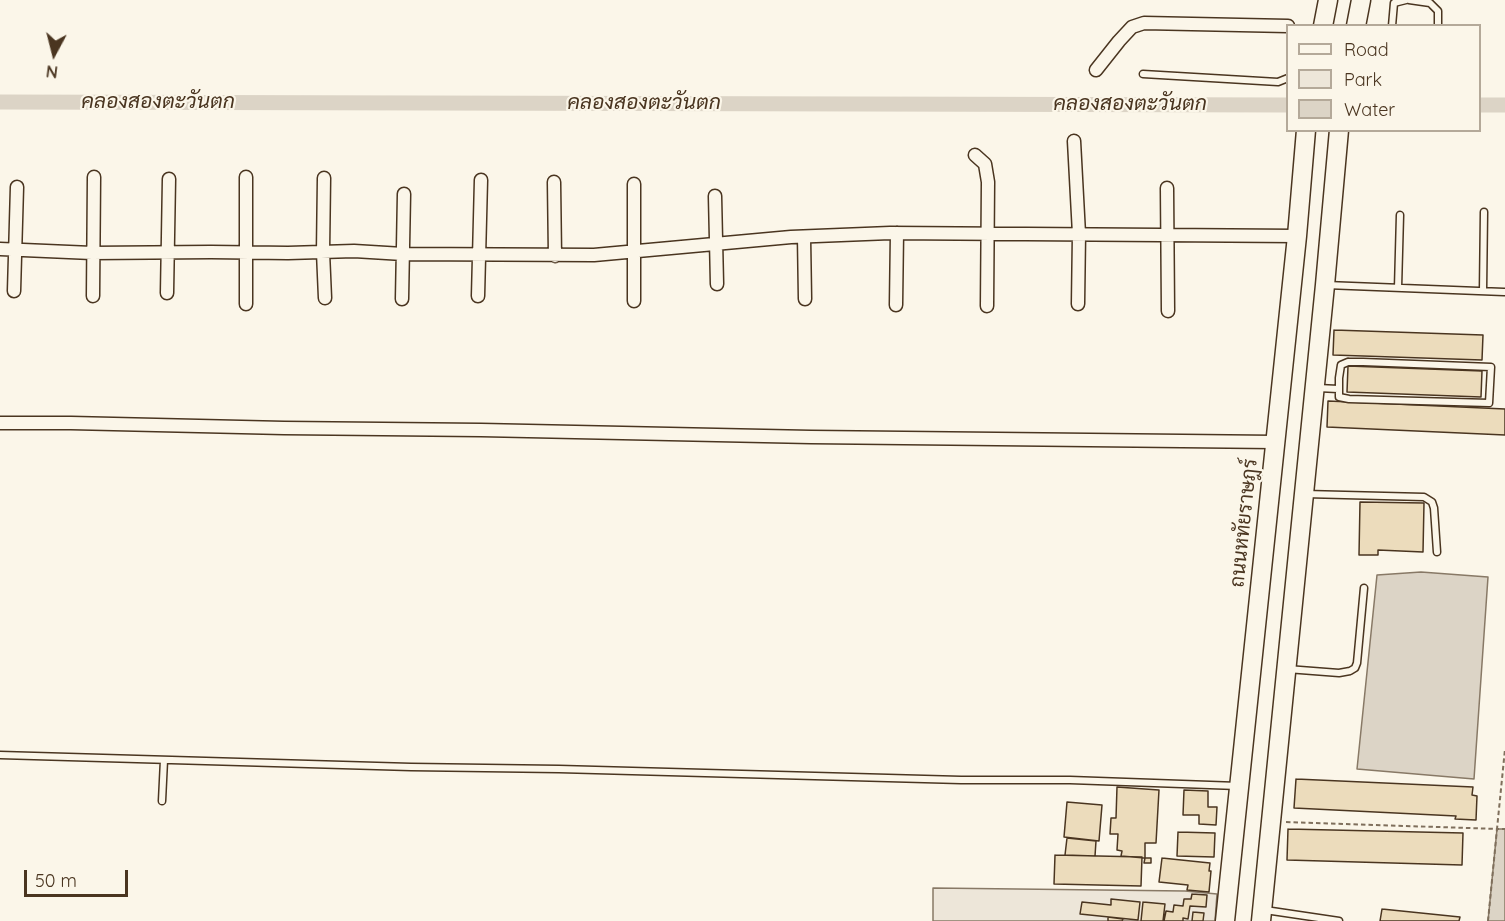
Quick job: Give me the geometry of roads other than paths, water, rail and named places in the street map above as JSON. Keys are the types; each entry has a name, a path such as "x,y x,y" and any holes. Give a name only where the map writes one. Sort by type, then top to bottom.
{"main road":[{"path":"1323,24 1328,0"},
{"path":"1356,24 1361,0"},
{"name":"ถนนหทัยราษฎร์","path":"1225,921 1297,236 1305,134"},
{"path":"1262,915 1339,135"}],"street":[{"path":"1096,70 1132,27 1144,23 1286,26"},
{"path":"1074,141 1079,234 1078,304"},
{"path":"975,155 985,164 988,182 987,306"},
{"path":"93,296 94,177"},
{"path":"246,177 246,304"},
{"path":"324,178 325,298"},
{"path":"166,293 169,180"},
{"path":"478,296 481,180"},
{"path":"554,182 555,256"},
{"path":"634,184 634,301"},
{"path":"14,291 16,187"},
{"path":"1167,188 1168,311"},
{"path":"402,299 404,194"},
{"path":"715,196 717,284"},
{"path":"0,249 92,253 354,251 555,256 634,252 804,237 897,233 1297,236"},
{"path":"896,305 897,233"},
{"path":"804,237 805,299"},
{"path":"0,423 1275,442"}],"lane":[{"path":"1392,24 1394,3 1407,0 1430,3 1438,11 1438,24"},
{"path":"1143,74 1278,82 1286,78"},
{"path":"1483,291 1484,212"},
{"path":"1398,288 1400,215"},
{"path":"1325,285 1504,292"},
{"path":"1348,362 1491,367 1489,403 1349,399 1339,397 1338,389 1341,365 1348,362"},
{"path":"1315,388 1338,389"},
{"path":"1304,494 1424,498 1432,502 1434,508 1437,552"},
{"path":"1286,669 1339,673 1355,668 1364,588"},
{"path":"0,755 1239,786"},
{"path":"162,801 164,760"},
{"path":"1262,915 1339,921"}],"water":[{"path":"1421,572 1488,577 1474,779 1357,769 1377,575"},
{"path":"1497,829 1505,829 1505,921 1488,921"}],"waterway":[{"name":"คลองสองตะวันตก","path":"0,102 1286,105"},
{"name":"คลองสองตะวันตก","path":"1481,105 1505,105"}]}
